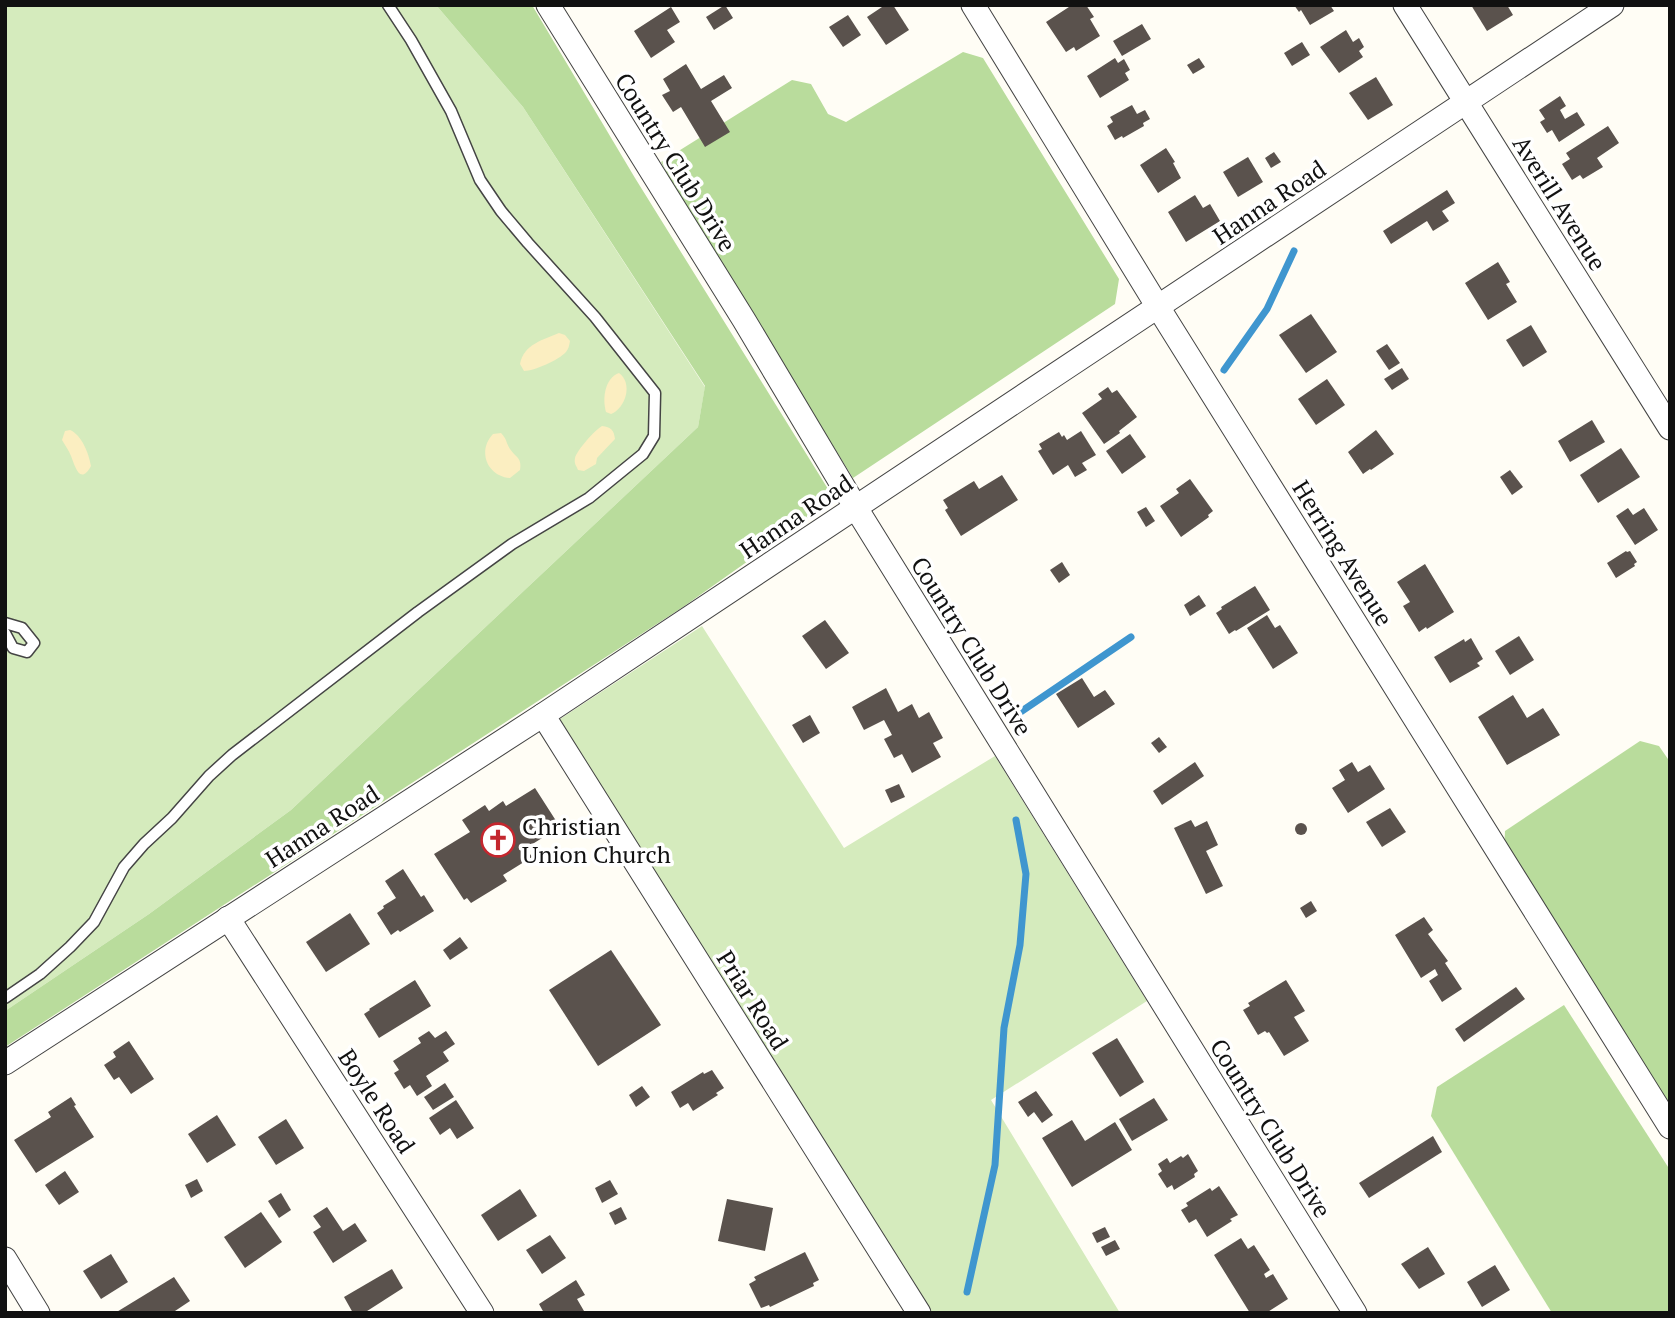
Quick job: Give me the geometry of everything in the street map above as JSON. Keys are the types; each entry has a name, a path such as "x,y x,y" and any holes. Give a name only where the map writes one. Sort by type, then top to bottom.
{"street":[{"name":"Country Club Drive","path":"548,5 1355,1313"},
{"name":"Herring Avenue","path":"973,5 1158,307 1670,1127"},
{"name":"Averill Avenue","path":"1405,5 1670,428"},
{"name":"Hanna Road","path":"5,1063 543,715 1612,5"},
{"name":"Priar Road","path":"543,715 919,1313"},
{"name":"Boyle Road","path":"228,918 482,1313"},
{"path":"5,1259 38,1313"}],"lane":[{"path":"5,998 40,974 94,922 124,867 137,851 232,755 438,596 512,544 589,498 643,454 654,436 655,393 595,317 501,211 480,180 451,111 411,40 387,5"},
{"path":"5,623 22,628 34,643 27,652 13,648 5,633"}],"green space":[{"path":"5,5 436,5 523,107 705,387 698,427 291,810 149,914 5,1011"},
{"path":"436,5 532,5 635,178 833,497 803,522 683,607 5,1047 5,1011 149,914 291,810 698,427 705,386 523,107"},
{"path":"963,52 983,58 1119,279 1115,304 853,478 680,198 661,162 792,80 811,84 828,114 846,122"},
{"path":"702,626 844,848 995,756 1147,1001 991,1100 1120,1313 924,1313 560,719"},
{"path":"1640,741 1659,746 1670,762 1670,1121 1504,851 1505,831"},
{"path":"1564,1005 1670,1170 1670,1313 1552,1313 1431,1116 1437,1087"}],"sand":[{"path":"559,333 570,341 566,352 546,364 524,371 520,364 530,347"},
{"path":"619,373 626,383 626,395 621,406 611,414 606,412 605,407 606,389 610,379"},
{"path":"602,426 612,430 615,439 597,458 596,464 584,471 578,470 576,454"},
{"path":"70,430 81,440 89,456 91,466 84,474 76,469 62,440 65,431"},
{"path":"501,433 520,462 520,470 510,478 495,473 485,455 488,441 493,434"}],"building":[{"path":"725,5 733,18 714,30 706,17"},
{"path":"885,5 893,5 909,30 886,45 867,17"},
{"path":"1072,5 1086,5 1094,17 1090,19 1100,36 1076,51 1074,47 1066,52 1046,22"},
{"path":"1294,5 1330,5 1334,11 1310,25 1301,10 1299,12"},
{"path":"1471,5 1507,5 1513,15 1487,31"},
{"path":"671,7 680,22 667,30 675,42 651,58 634,31"},
{"path":"848,15 861,35 843,47 829,27"},
{"path":"1142,24 1151,39 1122,56 1113,41"},
{"path":"1346,30 1353,42 1359,38 1364,47 1359,51 1363,57 1339,73 1320,47"},
{"path":"1302,42 1310,55 1292,66 1284,53"},
{"path":"1115,58 1118,63 1124,59 1130,70 1125,73 1129,80 1100,98 1087,76"},
{"path":"1199,58 1205,67 1193,74 1187,65"},
{"path":"686,64 701,89 724,75 732,88 711,101 730,132 705,147 681,107 673,112 662,95 670,91 663,79"},
{"path":"1376,77 1393,105 1368,120 1349,93"},
{"path":"1560,96 1566,106 1560,110 1565,119 1577,112 1585,125 1559,142 1552,130 1547,133 1540,122 1545,119 1539,110"},
{"path":"1132,105 1137,114 1145,110 1150,119 1143,123 1144,126 1115,140 1107,126 1113,122 1110,117"},
{"path":"1608,126 1619,143 1597,158 1603,167 1583,179 1580,175 1572,180 1562,164 1570,159 1566,153"},
{"path":"1166,148 1181,178 1158,193 1140,165"},
{"path":"1274,152 1281,162 1271,168 1265,158"},
{"path":"1248,157 1263,182 1238,197 1223,172"},
{"path":"1447,190 1455,203 1442,211 1449,221 1433,231 1427,221 1391,244 1383,231"},
{"path":"1195,195 1203,208 1210,204 1220,221 1186,242 1168,212"},
{"path":"1498,262 1510,282 1506,284 1517,302 1488,320 1465,283"},
{"path":"1311,314 1337,352 1306,373 1279,335"},
{"path":"1531,325 1547,352 1523,367 1506,340"},
{"path":"1387,344 1400,363 1389,370 1376,351"},
{"path":"1402,368 1409,379 1392,390 1384,379"},
{"path":"1327,379 1345,405 1316,425 1298,399"},
{"path":"1108,387 1112,393 1117,390 1137,417 1104,444 1082,413 1102,399 1098,394"},
{"path":"1592,420 1605,442 1570,462 1558,441"},
{"path":"1376,430 1394,454 1363,474 1348,452"},
{"path":"1081,431 1096,455 1082,463 1087,470 1075,477 1068,465 1053,475 1038,451 1042,449 1039,444 1059,432 1067,440"},
{"path":"1130,434 1146,457 1122,474 1106,451"},
{"path":"1621,448 1640,477 1598,503 1580,475"},
{"path":"1510,470 1523,487 1512,495 1500,477"},
{"path":"1002,475 1018,500 961,536 945,510 948,508 943,500 974,481 979,489"},
{"path":"1190,479 1213,511 1209,517 1181,537 1160,506 1179,493 1176,489"},
{"path":"1146,507 1155,521 1146,527 1137,512"},
{"path":"1628,508 1633,515 1644,508 1658,530 1635,545 1616,516"},
{"path":"1630,551 1637,562 1616,578 1607,563"},
{"path":"1062,562 1070,575 1059,583 1050,570"},
{"path":"1425,564 1454,612 1419,632 1403,606 1410,602 1397,582"},
{"path":"1255,586 1270,610 1229,634 1216,613"},
{"path":"1199,595 1206,606 1190,616 1184,605"},
{"path":"1267,615 1275,628 1280,625 1298,653 1273,669 1247,628"},
{"path":"825,620 849,653 826,669 802,636"},
{"path":"1519,636 1534,660 1510,675 1495,651"},
{"path":"1471,638 1483,659 1477,663 1480,666 1450,683 1434,657 1464,639 1465,642"},
{"path":"1082,678 1094,697 1105,690 1115,704 1078,728 1056,694"},
{"path":"886,688 898,712 912,704 919,718 929,712 943,738 933,743 941,757 912,773 902,754 894,758 884,739 892,735 884,720 864,730 852,707"},
{"path":"1513,695 1527,718 1543,708 1560,735 1507,765 1478,717"},
{"path":"810,715 820,733 803,743 792,725"},
{"path":"1159,737 1167,747 1159,753 1151,743"},
{"path":"1195,762 1204,776 1162,805 1153,791"},
{"path":"1352,762 1358,772 1370,765 1385,789 1348,813 1332,788 1345,780 1339,770"},
{"path":"899,784 905,797 891,803 885,790"},
{"name":"Christian Union Church","path":"535,788 560,827 526,848 532,857 503,875 507,881 471,903 467,898 464,900 434,854 470,832 462,820 485,805 489,811 503,801 506,806"},
{"path":"1390,808 1406,832 1382,847 1366,822"},
{"path":"1191,820 1195,827 1207,821 1218,845 1206,851 1223,886 1206,894 1174,828"},
{"path":"1296,824 1306,824 1306,834 1296,834"},
{"path":"403,869 421,897 424,895 434,911 391,935 377,913 396,898 385,881"},
{"path":"1311,901 1317,911 1306,918 1300,908"},
{"path":"350,913 370,944 326,972 306,942"},
{"path":"1424,917 1433,930 1428,934 1448,961 1445,963 1462,989 1442,1002 1429,981 1438,975 1435,969 1421,978 1395,935"},
{"path":"460,937 468,948 450,960 443,950"},
{"path":"611,950 661,1025 598,1066 549,990"},
{"path":"415,980 431,1006 379,1038 364,1014"},
{"path":"1286,980 1305,1011 1294,1017 1309,1041 1284,1056 1269,1032 1258,1035 1243,1010 1250,1006 1248,1003"},
{"path":"1516,987 1525,999 1464,1042 1455,1029"},
{"path":"429,1031 435,1038 446,1031 455,1044 443,1052 449,1061 426,1076 432,1086 417,1096 410,1085 404,1089 394,1073 399,1070 393,1061 421,1043 418,1038"},
{"path":"1117,1038 1144,1082 1120,1097 1092,1053"},
{"path":"129,1041 154,1079 131,1094 119,1077 114,1080 104,1065 116,1057 113,1052"},
{"path":"712,1070 724,1088 693,1111 688,1103 680,1108 671,1092 703,1072 704,1074"},
{"path":"445,1083 454,1097 433,1110 424,1097"},
{"path":"642,1086 650,1097 636,1107 629,1095"},
{"path":"1036,1091 1053,1115 1042,1123 1034,1112 1028,1117 1018,1102"},
{"path":"71,1097 94,1137 36,1173 14,1140 51,1117 48,1112"},
{"path":"1154,1098 1168,1120 1132,1141 1119,1119"},
{"path":"456,1100 474,1128 457,1139 450,1128 440,1135 429,1118"},
{"path":"217,1115 236,1145 207,1163 188,1134"},
{"path":"286,1119 304,1148 276,1165 258,1137"},
{"path":"1072,1120 1085,1141 1115,1122 1132,1150 1072,1187 1042,1138"},
{"path":"1433,1136 1442,1152 1369,1198 1359,1183"},
{"path":"1188,1154 1198,1171 1194,1174 1195,1177 1174,1190 1172,1185 1167,1188 1158,1174 1162,1171 1158,1164 1167,1158 1170,1163"},
{"path":"65,1171 79,1192 59,1205 45,1185"},
{"path":"197,1179 203,1191 191,1198 185,1185"},
{"path":"610,1180 618,1194 602,1203 595,1188"},
{"path":"1219,1186 1238,1215 1207,1237 1196,1219 1189,1223 1181,1210 1188,1206 1186,1203 1210,1188 1212,1191"},
{"path":"520,1189 537,1216 498,1241 481,1215"},
{"path":"281,1193 291,1210 279,1218 268,1201"},
{"path":"727,1199 773,1208 765,1251 718,1241"},
{"path":"327,1207 343,1231 355,1223 367,1241 333,1263 313,1232 321,1227 313,1216"},
{"path":"621,1207 627,1219 615,1225 609,1213"},
{"path":"261,1212 282,1242 245,1268 224,1237"},
{"path":"1105,1227 1110,1237 1097,1243 1092,1233"},
{"path":"550,1235 566,1258 542,1274 526,1250"},
{"path":"1241,1238 1248,1249 1254,1245 1270,1270 1264,1274 1266,1278 1273,1274 1288,1299 1266,1313 1250,1313 1214,1255"},
{"path":"1115,1240 1120,1249 1106,1256 1101,1247"},
{"path":"1428,1247 1445,1274 1419,1289 1401,1264"},
{"path":"805,1252 819,1280 813,1283 814,1286 770,1307 761,1308 749,1284 756,1280 754,1277"},
{"path":"111,1254 128,1282 101,1299 83,1271"},
{"path":"1495,1265 1510,1290 1482,1307 1467,1282"},
{"path":"392,1269 403,1288 364,1313 353,1313 344,1297"},
{"path":"174,1277 190,1301 172,1313 115,1313"},
{"path":"576,1280 585,1295 577,1299 584,1311 544,1313 539,1304"}],"waterway":[{"path":"1224,370 1267,309 1294,251"},
{"path":"1019,713 1131,637"},
{"path":"967,1292 995,1165 1004,1028 1020,945 1026,874 1016,820"}],"place":[{"name":"Christian Union Church","path":"498,840"}]}
